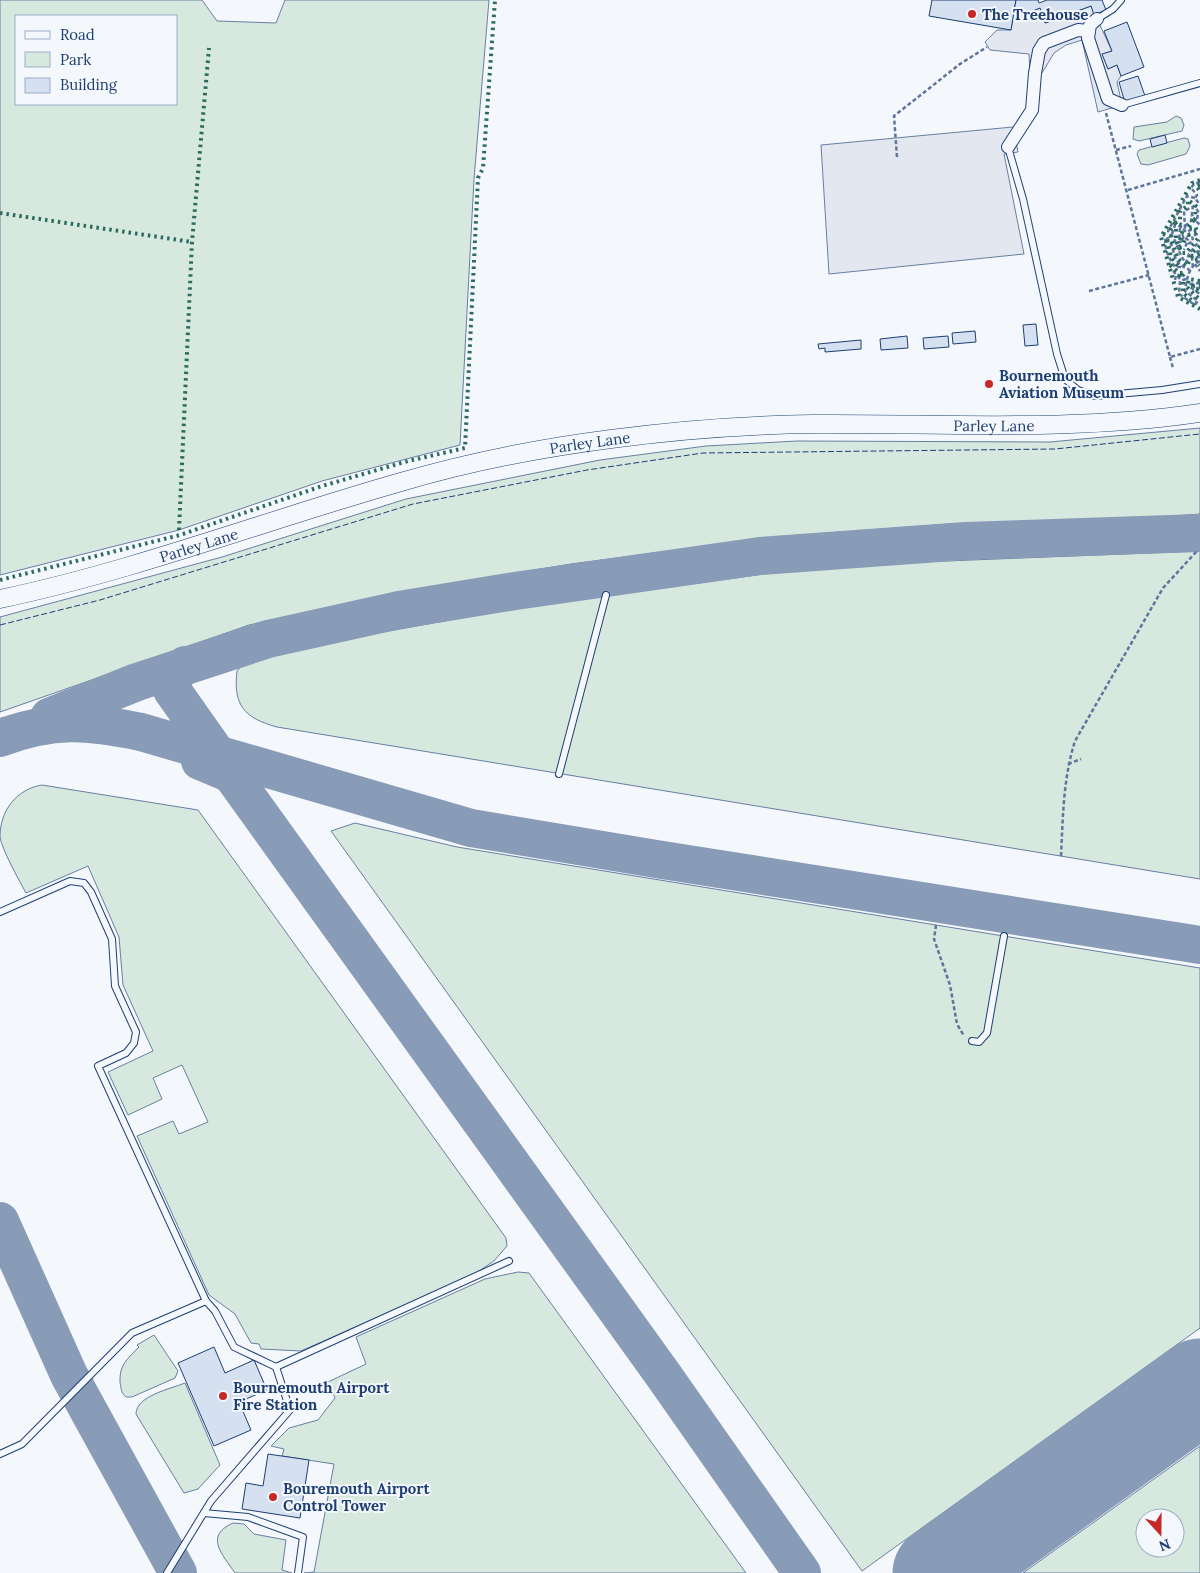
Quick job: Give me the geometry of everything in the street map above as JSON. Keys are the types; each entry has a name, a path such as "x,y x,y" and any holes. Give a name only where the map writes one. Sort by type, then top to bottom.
{"main road":[{"name":"Parley Lane","path":"0,599 160,559 402,482 508,456 612,438 712,429 801,424 1056,426 1200,413"}],"street":[{"path":"1097,20 1090,25 1088,31 1107,104 1122,105"},
{"path":"1008,147 1032,110 1035,73 1039,51 1044,43 1078,30 1088,31"}],"lane":[{"path":"1097,20 1113,9 1120,0"},
{"path":"1122,105 1200,83"},
{"path":"1008,147 1024,199 1057,354 1065,379 1078,390 1095,396 1162,390 1200,384"},
{"path":"559,774 606,595"},
{"path":"0,912 70,881 84,883 91,892 112,939 115,986 136,1032 134,1043 126,1053 98,1066 206,1301 215,1311 234,1347 276,1367 290,1410 211,1501 167,1573"},
{"path":"972,1041 979,1042 986,1033 1004,936"},
{"path":"276,1367 509,1261"},
{"path":"0,1454 22,1444 132,1333 206,1301"},
{"path":"204,1512 248,1517 303,1537 298,1573"}],"path":[{"path":"897,157 894,116 960,64 987,46"},
{"path":"1107,104 1116,150 1173,368"},
{"path":"1116,150 1131,146"},
{"path":"1128,190 1200,169"},
{"path":"1200,182 1194,184 1191,188 1197,195 1195,198 1200,205"},
{"path":"1195,198 1186,198 1168,231 1172,234 1178,254 1186,263 1198,235"},
{"path":"1183,228 1191,221 1192,207 1190,202"},
{"path":"1184,250 1188,240 1185,236 1181,243 1179,242 1184,222 1184,211 1192,207"},
{"path":"1192,207 1198,211 1198,222 1200,225"},
{"path":"1179,222 1184,222"},
{"path":"1172,234 1175,225 1183,228 1186,232 1193,229 1198,235"},
{"path":"1186,244 1193,241 1192,236 1198,235"},
{"path":"1181,267 1174,259 1170,241 1166,237 1165,242 1171,262 1175,267 1190,270"},
{"path":"1200,257 1192,258 1194,266 1200,272"},
{"path":"1174,271 1181,280 1179,294 1195,305 1198,301 1185,291 1186,280 1190,270 1200,261"},
{"path":"1089,291 1149,275"},
{"path":"1175,280 1178,275"},
{"path":"1181,280 1186,280"},
{"path":"1200,283 1192,284 1190,287 1200,294"},
{"path":"1170,356 1200,349"},
{"path":"1061,856 1068,764 1075,741 1163,588 1197,551"},
{"path":"1068,764 1081,759"},
{"path":"936,925 934,939 950,985 957,1024 964,1036 972,1041"}],"green space":[{"path":"0,0 202,0 217,21 276,23 285,0 489,0 474,179 460,445 322,481 179,530 0,575"},
{"path":"1176,116 1181,118 1184,125 1182,131 1139,141 1133,139 1134,127 1167,122"},
{"path":"1184,138 1188,139 1190,146 1186,154 1148,165 1141,164 1137,154 1139,150"},
{"path":"1200,428 1200,514 1123,520 950,524 775,537 571,564 400,592 249,625 0,712 0,617 222,557 406,499 600,460 706,446 797,441 1050,442"},
{"path":"1200,551 1200,879 277,727 256,719 249,714 239,701 237,693 237,671 245,662 339,640 522,607 786,571 895,563"},
{"path":"42,785 198,810 506,1238 507,1246 494,1261 473,1275 301,1351 261,1349 259,1344 251,1343 235,1314 209,1295 137,1136 173,1121 179,1134 208,1122 182,1065 153,1078 162,1099 128,1115 108,1072 153,1051 123,985 119,937 88,866 26,893 4,849 0,837 3,818 7,810 12,802 25,791"},
{"path":"355,823 457,847 1200,968 1200,1328 862,1571 331,831"},
{"path":"518,1272 529,1273 746,1573 304,1573 314,1572 334,1464 282,1456 284,1449 271,1446 289,1428 318,1420 335,1398 328,1382 366,1364 356,1337 485,1279"},
{"path":"154,1335 178,1371 175,1378 132,1397 126,1397 122,1392 120,1382 123,1366 139,1347 137,1345"},
{"path":"185,1383 220,1465 198,1489 184,1493 136,1414 137,1408 148,1398"},
{"path":"1200,1446 1200,1573 1023,1573"},
{"path":"233,1523 244,1524 254,1534 286,1540 282,1570 292,1573 235,1573 221,1552 217,1540 224,1528"}],"shaded area":[{"path":"1091,6 1112,51 1103,54 1108,69 1117,65 1121,76 1117,82 1122,105 1098,112 1082,40 1066,45 1054,53 1042,73 1030,73 1029,54 990,50 985,42 997,30 1011,30 1014,11 1028,13 1040,8 1046,23"},
{"path":"1013,127 1018,152 1004,154 1024,254 829,274 821,145"}],"building":[{"name":"The Treehouse","path":"932,0 1016,0 1011,30 929,16"},
{"path":"1016,0 1038,0 1039,3 1047,0 1102,0 1106,10 1094,15 1091,6 1045,23 1040,8 1028,13 1014,11"},
{"path":"1127,22 1144,67 1121,76 1117,65 1108,69 1102,54 1112,51 1104,31"},
{"path":"1138,76 1145,96 1125,103 1119,82"},
{"path":"1165,135 1167,143 1152,147 1150,139"},
{"path":"1036,324 1038,345 1025,346 1023,325"},
{"path":"975,331 976,342 953,344 952,333"},
{"path":"907,336 908,348 881,350 880,339"},
{"path":"948,336 949,347 924,349 923,338"},
{"path":"861,340 861,349 825,352 825,348 819,349 818,344"},
{"name":"Bournemouth Airport Fire Station","path":"214,1347 225,1373 254,1360 267,1390 239,1402 251,1430 214,1446 178,1363"},
{"name":"Bouremouth Airport Control Tower","path":"268,1454 309,1460 300,1518 242,1509 246,1483 263,1486"}],"taxiway":[{"path":"49,717 137,682 268,639 399,610 515,591 760,556 966,541 1200,533"},
{"path":"185,665 175,676 172,690 222,761"},
{"path":"0,738 54,724 70,723 121,728 141,732 471,828 1200,945"},
{"path":"200,761 231,774 664,1376 802,1573"},
{"path":"0,1221 69,1375 178,1573"}],"runway":[{"path":"940,1573 1200,1386"}],"hedge":[{"path":"0,580 180,535 322,486 408,461 465,448 478,178 483,168 495,0"},
{"path":"179,530 192,242 209,48"},
{"path":"1200,180 1192,183 1161,237 1178,297 1200,309"},
{"path":"1200,185 1196,186 1200,191"},
{"path":"1175,223 1180,220 1180,211 1188,206 1188,200 1200,209"},
{"path":"1194,220 1196,218 1195,210"},
{"path":"0,213 192,242"},
{"path":"1188,235 1198,232 1195,227 1187,228 1194,220 1192,216"},
{"path":"1170,230 1175,223 1182,225"},
{"path":"1176,229 1176,241 1182,253 1186,253 1200,236"},
{"path":"1180,240 1182,233 1188,235 1190,239"},
{"path":"1163,234 1170,236 1178,259 1187,266 1193,252 1200,246"},
{"path":"1179,247 1185,239"},
{"path":"1167,240 1171,257 1178,266"},
{"path":"1191,256 1200,254"},
{"path":"1195,260 1200,259"},
{"path":"1170,265 1179,273 1185,273 1180,278 1179,273"},
{"path":"1200,281 1189,279 1187,287 1200,300"},
{"path":"1183,282 1183,293 1195,303"},
{"path":"1198,291 1193,286 1200,285"}],"fence":[{"path":"0,625 100,600 413,504 587,470 703,453 1055,449 1200,434"}],"place":[{"name":"The Treehouse","path":"972,14"},
{"name":"Bournemouth Aviation Museum","path":"989,384"},
{"name":"Bournemouth Airport Fire Station","path":"223,1396"},
{"name":"Bouremouth Airport Control Tower","path":"273,1497"}]}
